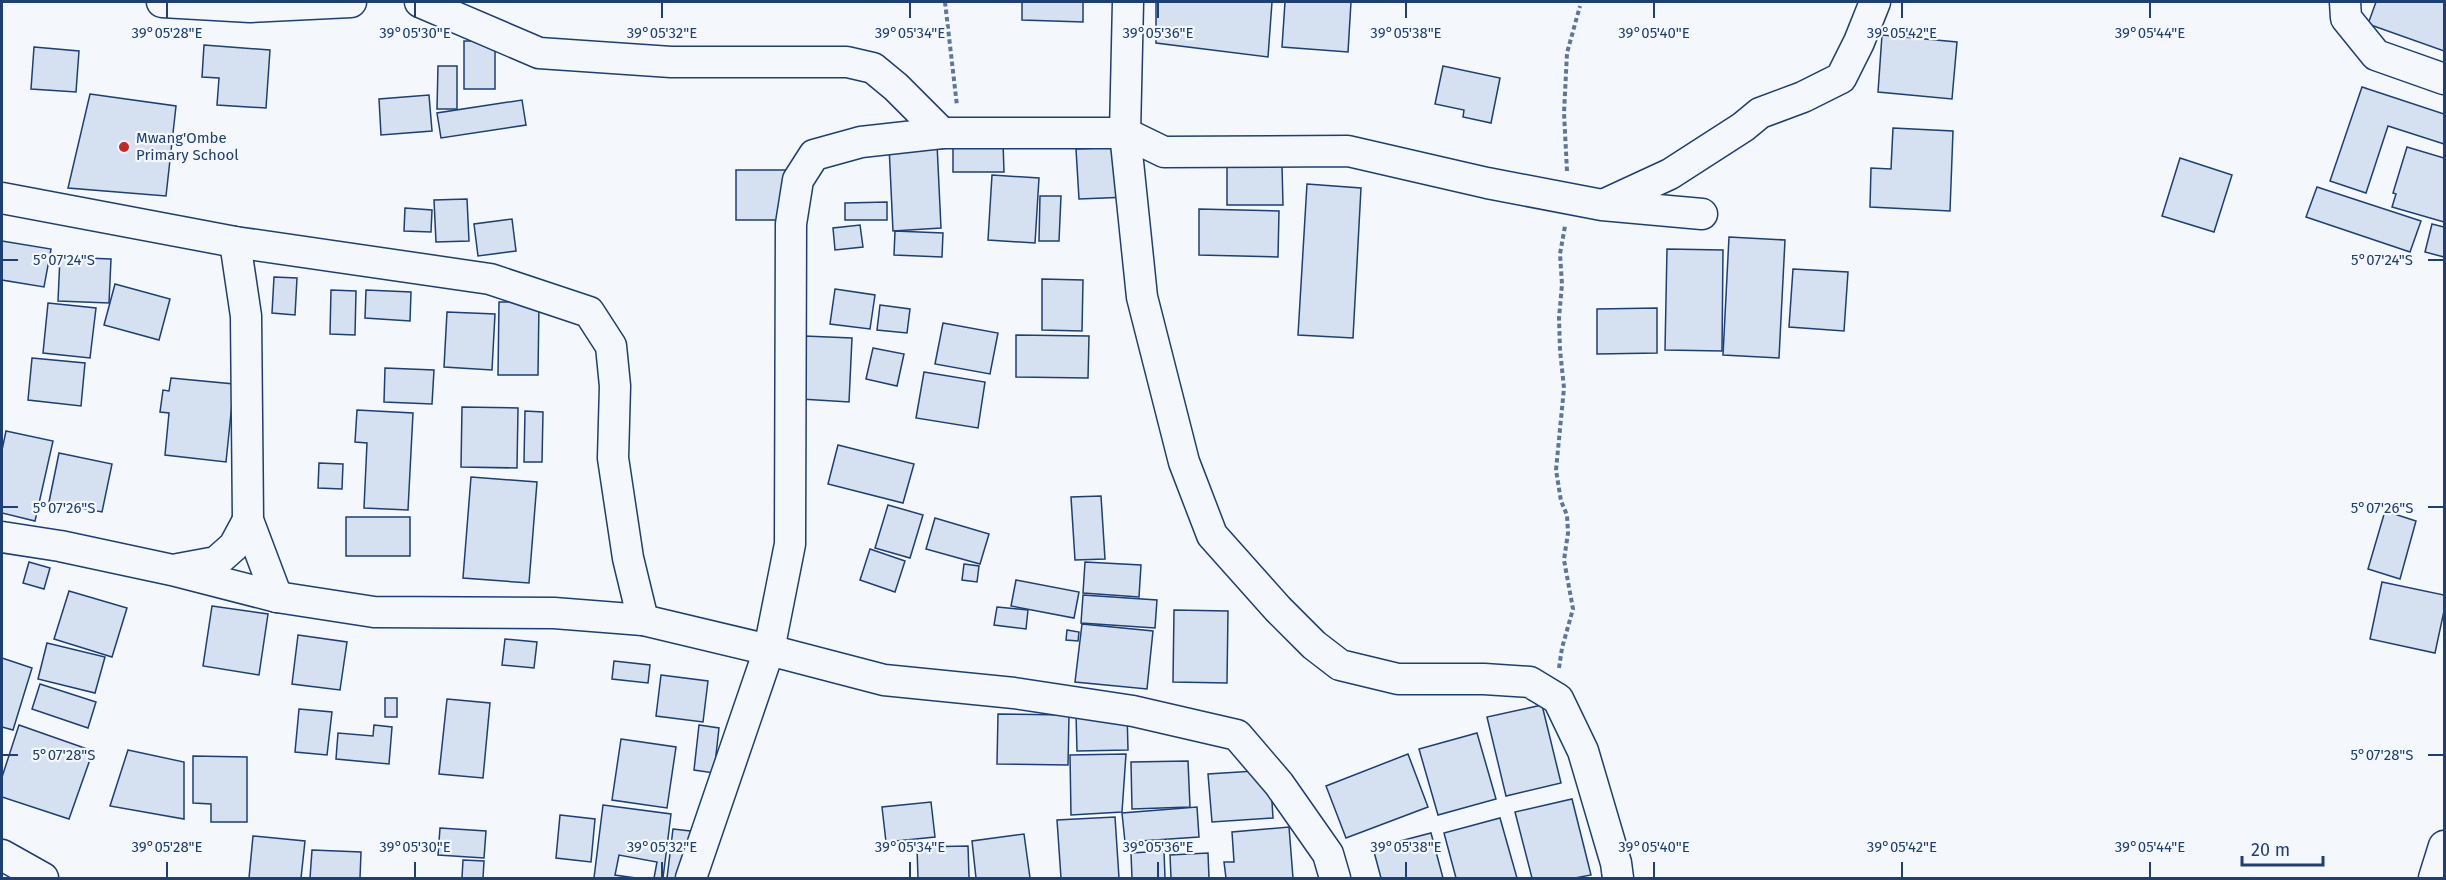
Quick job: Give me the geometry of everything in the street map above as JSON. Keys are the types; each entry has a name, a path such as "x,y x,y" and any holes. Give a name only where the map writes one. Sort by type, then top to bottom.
{"street":[{"path":"162,2 250,7 351,2"},
{"path":"420,2 539,53 671,62 847,62 873,68 950,133"},
{"path":"1128,2 1125,133 1142,297 1184,462 1212,535 1278,609 1314,645 1340,665 1398,679 1484,679 1530,682 1558,699 1583,751 1616,862 1618,879"},
{"path":"1602,205 1670,174 1743,128 1760,113 1803,97 1841,78 1875,2"},
{"path":"2344,2 2346,18 2376,55 2445,79"},
{"path":"691,879 769,650 790,544 791,224 798,180 814,155 861,142 950,133 1125,133 1164,152 1348,151 1487,183 1602,205 1702,214"},
{"path":"2,198 236,242 490,279 589,312 611,345 615,386 613,458 628,558 643,620"},
{"path":"236,242 246,316 248,520 277,597"},
{"path":"172,570 216,562 234,546 248,520"},
{"path":"2,537 60,546 172,570 277,597 374,612 554,613 643,620 884,680 1014,693 1133,711 1237,735 1279,784 1328,854 1335,879"},
{"path":"2434,879 2445,846"},
{"path":"2,855 43,879"}],"path":[{"path":"945,2 950,54 957,91 950,133"},
{"path":"1558,699 1562,648 1573,609 1564,560 1568,533 1567,515 1561,501 1556,470 1563,388 1559,318 1562,284 1560,244 1570,199 1564,113 1567,53 1580,6"}],"building":[{"path":"1022,2 1083,2 1083,22 1022,20"},
{"path":"1156,2 1272,2 1268,57 1156,43"},
{"path":"1285,2 1351,2 1348,52 1282,47"},
{"path":"2376,2 2444,2 2444,51 2368,24"},
{"path":"1882,35 1957,42 1952,99 1878,92"},
{"path":"464,41 495,41 495,89 464,89"},
{"path":"204,45 270,50 266,108 217,105 219,78 202,77"},
{"path":"34,47 79,51 76,92 31,89"},
{"path":"438,66 457,66 457,109 437,109"},
{"path":"1443,66 1500,78 1491,123 1463,117 1464,110 1435,104"},
{"path":"2362,87 2444,114 2444,144 2388,126 2366,193 2330,181"},
{"name":"Mwang'Ombe Primary School","path":"90,94 176,106 166,196 68,188"},
{"path":"429,95 432,131 381,135 379,99"},
{"path":"522,100 526,125 441,138 437,113"},
{"path":"1893,128 1953,131 1950,211 1870,207 1871,168 1891,169"},
{"path":"953,142 1003,142 1004,172 953,172"},
{"path":"937,144 941,228 893,231 889,146"},
{"path":"1127,147 1129,197 1079,199 1076,149"},
{"path":"2407,147 2444,158 2444,222 2392,207 2396,194 2393,193"},
{"path":"2180,158 2232,175 2214,232 2162,216"},
{"path":"1227,166 1282,166 1283,205 1227,205"},
{"path":"736,170 786,170 785,220 736,220"},
{"path":"992,175 1039,178 1035,243 988,240"},
{"path":"1307,184 1361,188 1353,338 1298,335"},
{"path":"2317,187 2421,221 2410,252 2306,217"},
{"path":"1040,196 1061,196 1059,241 1039,241"},
{"path":"467,199 469,241 436,242 434,200"},
{"path":"887,202 887,220 845,220 845,203"},
{"path":"405,208 432,210 431,232 404,231"},
{"path":"1199,209 1279,211 1278,257 1199,255"},
{"path":"512,219 516,251 478,256 474,224"},
{"path":"2432,224 2444,227 2444,257 2425,252"},
{"path":"860,225 863,247 835,250 833,228"},
{"path":"895,231 943,233 942,257 894,255"},
{"path":"1729,237 1785,240 1779,358 1723,355"},
{"path":"2,241 51,249 44,287 2,280"},
{"path":"1667,249 1723,250 1722,351 1665,350"},
{"path":"60,257 111,259 109,303 58,301"},
{"path":"1793,269 1848,272 1844,331 1789,327"},
{"path":"274,277 297,278 295,315 272,313"},
{"path":"1042,279 1083,280 1082,331 1042,330"},
{"path":"115,284 170,299 159,340 104,325"},
{"path":"835,289 875,295 870,329 830,324"},
{"path":"331,290 356,291 355,335 330,334"},
{"path":"366,290 411,292 410,321 365,318"},
{"path":"499,302 539,302 538,375 498,375"},
{"path":"48,303 96,308 90,358 43,353"},
{"path":"880,305 910,309 907,333 877,330"},
{"path":"1657,308 1657,353 1597,354 1597,309"},
{"path":"447,312 495,314 492,370 444,367"},
{"path":"943,323 998,333 990,374 935,364"},
{"path":"1016,335 1089,336 1088,378 1016,377"},
{"path":"804,336 852,338 849,402 801,399"},
{"path":"873,348 904,354 897,386 866,379"},
{"path":"32,358 85,363 81,406 28,400"},
{"path":"385,368 434,370 432,404 384,402"},
{"path":"924,372 985,382 978,428 916,418"},
{"path":"171,378 234,384 226,462 165,455 169,413 160,412 163,390 169,391"},
{"path":"462,407 518,408 517,468 461,467"},
{"path":"357,410 413,413 408,510 364,508 367,443 355,442"},
{"path":"525,411 543,412 542,462 524,462"},
{"path":"6,431 53,441 35,521 2,513 2,450"},
{"path":"838,445 914,464 903,503 828,484"},
{"path":"59,453 112,464 102,512 49,502"},
{"path":"319,463 343,464 342,489 318,488"},
{"path":"471,477 537,482 529,583 463,578"},
{"path":"1101,496 1105,559 1075,560 1071,497"},
{"path":"888,505 923,515 910,558 875,548"},
{"path":"2385,511 2416,521 2400,579 2368,569"},
{"path":"346,517 410,517 410,556 346,556"},
{"path":"935,518 989,534 980,564 926,549"},
{"path":"870,549 905,561 895,592 860,580"},
{"path":"29,562 50,568 44,589 23,583"},
{"path":"1085,562 1141,565 1139,597 1083,593"},
{"path":"964,564 979,566 977,582 962,580"},
{"path":"1016,580 1079,592 1074,618 1011,606"},
{"path":"2382,582 2444,595 2444,611 2435,653 2370,639"},
{"path":"69,591 127,608 112,657 54,639"},
{"path":"1083,595 1157,600 1155,628 1081,623"},
{"path":"212,606 268,614 259,675 203,666"},
{"path":"997,607 1028,610 1026,629 994,625"},
{"path":"1174,610 1228,611 1227,683 1173,682"},
{"path":"1082,624 1153,631 1147,689 1075,682"},
{"path":"1067,630 1079,632 1078,641 1066,640"},
{"path":"298,635 347,642 340,690 292,684"},
{"path":"505,639 537,642 534,668 502,665"},
{"path":"47,643 105,657 95,693 38,679"},
{"path":"2,658 32,668 13,730 2,727"},
{"path":"614,661 650,665 648,683 612,679"},
{"path":"661,675 708,681 703,722 656,716"},
{"path":"40,684 96,702 88,728 32,709"},
{"path":"385,698 397,698 397,717 385,717"},
{"path":"447,699 490,703 483,778 439,774"},
{"path":"1542,705 1561,783 1506,796 1487,717"},
{"path":"299,709 332,712 327,755 295,752"},
{"path":"1127,711 1128,750 1077,751 1076,713"},
{"path":"998,714 1069,715 1068,765 997,764"},
{"path":"19,725 93,751 69,819 2,797 2,777"},
{"path":"374,725 392,727 389,764 336,759 338,733 373,736"},
{"path":"699,725 719,728 714,773 694,770"},
{"path":"1477,733 1496,799 1438,815 1419,749"},
{"path":"621,739 676,747 667,808 612,800"},
{"path":"128,750 184,762 184,819 110,806"},
{"path":"1126,754 1122,812 1071,815 1070,755"},
{"path":"1408,754 1428,807 1346,838 1326,786"},
{"path":"193,756 247,757 247,822 211,822 211,804 193,803"},
{"path":"1188,761 1190,807 1132,809 1131,762"},
{"path":"1270,770 1273,818 1212,822 1208,774"},
{"path":"1572,799 1591,875 1575,878 1532,878 1515,812"},
{"path":"931,802 935,837 886,842 882,807"},
{"path":"603,805 671,814 663,878 654,878 657,862 619,855 615,875 636,878 594,878"},
{"path":"1197,807 1199,837 1125,842 1122,813"},
{"path":"560,815 595,819 591,862 556,858"},
{"path":"1115,817 1119,878 1061,878 1057,820"},
{"path":"1500,818 1517,878 1456,878 1444,833"},
{"path":"1289,827 1293,878 1226,878 1224,862 1234,862 1232,832"},
{"path":"440,828 486,831 484,858 438,855"},
{"path":"673,829 699,832 694,878 667,878"},
{"path":"1431,833 1443,878 1381,878 1373,848"},
{"path":"1024,834 1030,878 976,878 972,841"},
{"path":"253,836 305,841 301,878 249,878"},
{"path":"968,846 969,878 918,878 917,847"},
{"path":"312,850 361,852 360,878 310,878"},
{"path":"1164,851 1165,878 1132,878 1131,853"},
{"path":"1208,853 1209,878 1171,878 1170,855"},
{"path":"463,860 484,861 483,878 462,878"}],"place":[{"name":"Mwang'Ombe Primary School","path":"124,147"}]}
